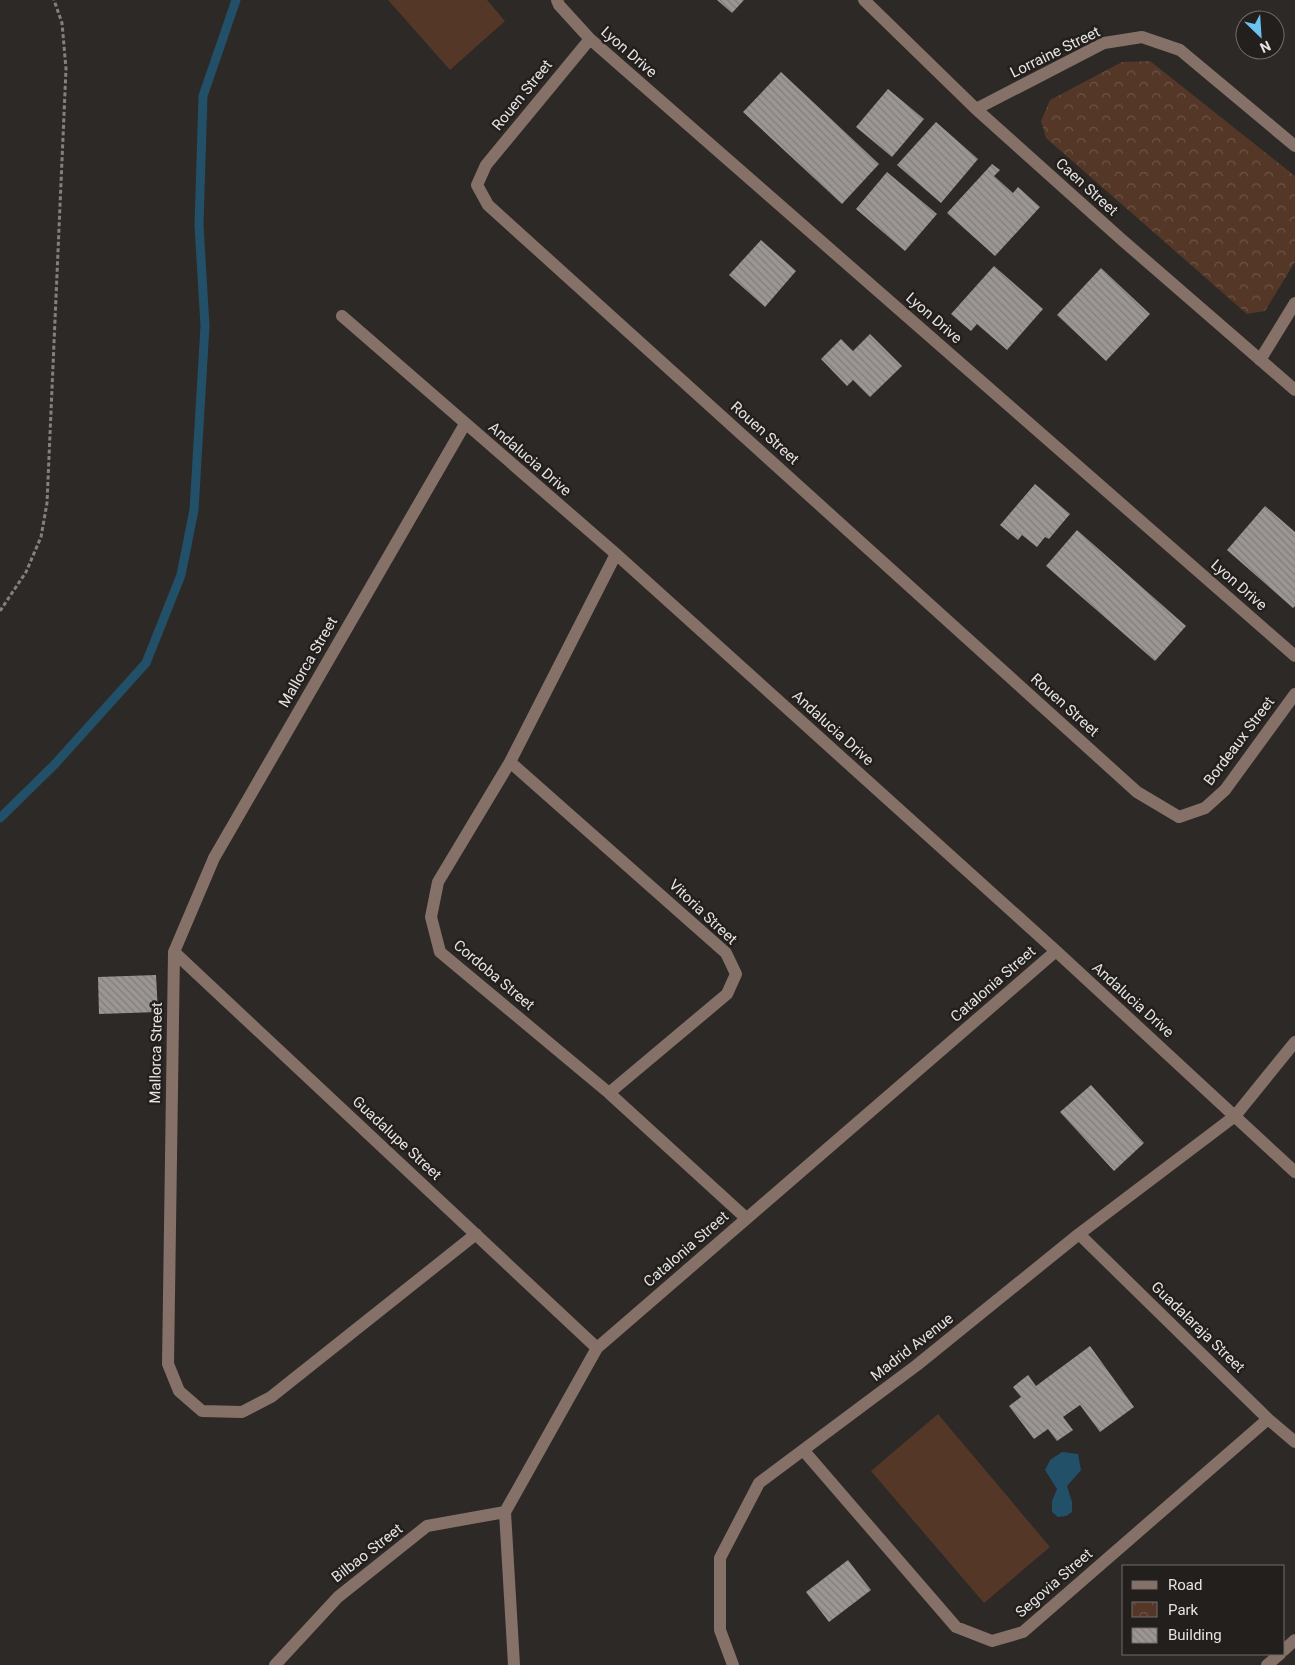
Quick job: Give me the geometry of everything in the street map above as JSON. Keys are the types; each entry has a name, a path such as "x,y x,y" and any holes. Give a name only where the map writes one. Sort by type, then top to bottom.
{"street":[{"name":"Lyon Drive","path":"557,0 559,5 590,39 1295,656"},
{"name":"Caen Street","path":"864,0 976,110 1295,390"},
{"name":"Lorraine Street","path":"976,110 1104,43 1142,37 1180,50 1295,146"},
{"name":"Rouen Street","path":"590,39 486,165 477,185 488,205 1138,792 1179,817"},
{"path":"1260,360 1295,303"},
{"name":"Andalucia Drive","path":"342,316 464,424 616,554 1056,951 1295,1172"},
{"name":"Mallorca Street","path":"464,424 214,858 174,952 168,1364 179,1391 202,1411 242,1412 271,1397 476,1234"},
{"name":"Cordoba Street","path":"616,554 510,762 438,882 431,917 440,952 609,1093 746,1218"},
{"name":"Bordeaux Street","path":"1179,817 1205,808 1225,790 1295,694"},
{"name":"Vitoria Street","path":"510,762 726,953 736,974 727,994 609,1093"},
{"name":"Catalonia Street","path":"505,1512 597,1348 1056,951"},
{"name":"Guadalupe Street","path":"174,952 597,1348"},
{"name":"Madrid Avenue","path":"733,1665 720,1630 720,1558 759,1483 917,1365 1079,1234 1236,1116 1295,1042"},
{"name":"Guadalaraja Street","path":"1079,1234 1268,1419 1295,1442"},
{"name":"Segovia Street","path":"804,1451 956,1627 992,1642 1024,1632 1268,1419"},
{"path":"505,1512 514,1665"},
{"name":"Bilbao Street","path":"275,1665 338,1597 427,1526 505,1512"},
{"path":"1285,1649 1295,1640"},
{"path":"1267,1665 1279,1655"}],"path":[{"path":"0,611 26,572 41,537 47,503 66,69 62,23 54,0"}],"green space":[{"path":"388,0 487,0 505,21 450,70"},
{"path":"1150,61 1295,176 1295,262 1265,311 1247,314 1046,138 1041,121 1050,100 1122,62"},
{"path":"938,1414 1050,1547 984,1603 871,1471"}],"water":[{"path":"1062,1452 1078,1454 1081,1470 1067,1486 1072,1502 1072,1512 1066,1516 1058,1517 1052,1512 1052,1501 1057,1489 1045,1470 1050,1460"}],"building":[{"path":"717,0 744,0 732,13"},
{"path":"781,72 879,164 842,204 743,112"},
{"path":"888,89 924,119 892,157 856,127"},
{"path":"936,122 978,159 941,203 897,165"},
{"path":"992,164 1000,170 994,176 1013,193 1018,187 1040,207 995,256 947,213"},
{"path":"887,172 937,214 905,251 856,209"},
{"path":"761,240 796,271 765,307 729,275"},
{"path":"994,266 1043,309 1007,350 977,324 971,331 951,314"},
{"path":"1101,268 1150,314 1106,361 1057,315"},
{"path":"870,334 902,366 870,397 853,380 847,386 821,359 841,339 853,351"},
{"path":"1035,484 1070,514 1049,539 1045,537 1037,547 1022,535 1018,540 1000,525"},
{"path":"1265,506 1295,532 1295,606 1293,608 1227,550"},
{"path":"1077,530 1186,626 1155,661 1046,566"},
{"path":"156,975 158,1012 99,1014 98,977"},
{"path":"1091,1085 1144,1143 1114,1171 1060,1112"},
{"path":"1090,1346 1134,1407 1100,1432 1080,1405 1063,1417 1073,1430 1057,1441 1048,1429 1034,1439 1009,1406 1021,1397 1013,1387 1028,1375 1036,1386"},
{"path":"848,1560 871,1590 829,1622 806,1592"}],"waterway":[{"path":"0,818 55,764 146,663 181,575 194,510 205,326 199,225 203,96 236,0"}]}
